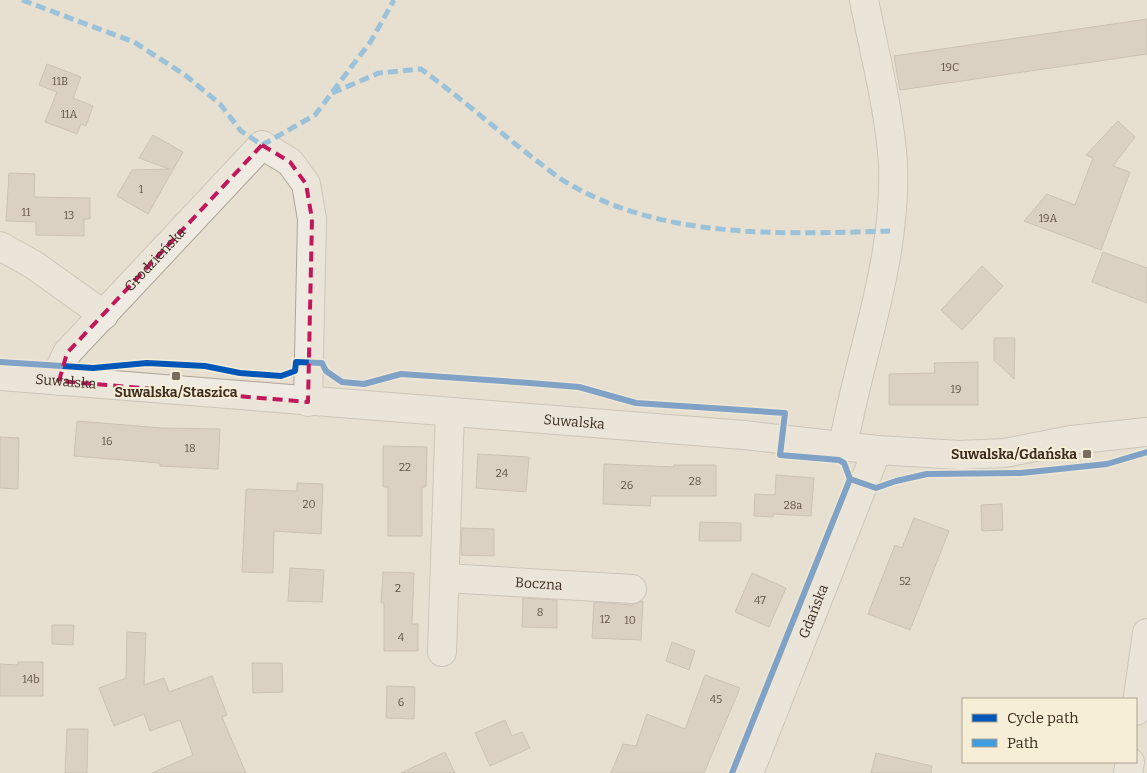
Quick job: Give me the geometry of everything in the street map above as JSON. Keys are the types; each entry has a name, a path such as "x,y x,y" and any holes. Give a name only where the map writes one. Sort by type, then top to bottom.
{"street":[{"path":"843,446 888,250 892,201 893,163 864,0"},
{"name":"Grodzieńska","path":"59,381 60,366 67,353 262,145 290,162 306,184 312,219 308,402"},
{"path":"0,246 34,265 104,315"},
{"name":"Suwalska","path":"0,376 308,402 744,435 877,450 959,455 1005,453 1071,440 1147,432"},
{"path":"442,652 450,412"},
{"name":"Gdańska","path":"749,773 877,450"},
{"name":"Boczna","path":"444,578 632,589"},
{"path":"1137,704 1147,634"}],"highlighted area":[{"path":"262,145 290,162 306,184 312,219 308,402 59,381 67,353"}],"building":[{"path":"1147,19 1147,54 900,90 894,56"},
{"path":"47,64 81,77 73,98 93,106 86,126 81,124 77,134 45,122 57,92 39,85"},
{"path":"1118,121 1135,137 1113,166 1130,172 1101,250 1024,221 1047,194 1075,205 1093,158 1086,155"},
{"path":"153,135 183,152 148,214 117,196 132,170 169,169 139,158"},
{"path":"9,173 35,174 34,197 90,198 90,219 84,219 84,236 36,235 36,222 6,221"},
{"path":"1103,252 1147,268 1147,303 1092,282"},
{"path":"982,266 1003,286 962,330 941,310"},
{"path":"994,338 1015,338 1014,379 994,360"},
{"path":"978,362 978,405 889,405 889,374 935,373 934,363"},
{"path":"77,421 162,428 220,429 218,469 160,466 160,463 74,456"},
{"path":"0,437 19,438 18,489 0,488"},
{"path":"383,446 427,447 426,487 422,487 422,536 388,536 388,487 383,487"},
{"path":"478,454 529,457 526,492 476,488"},
{"path":"604,464 674,467 674,465 716,465 716,496 651,496 650,506 603,504"},
{"path":"776,475 814,478 811,516 773,514 773,517 754,516 755,494 775,495"},
{"path":"297,483 323,484 321,534 274,531 273,573 242,572 246,489 297,491"},
{"path":"1002,504 1003,530 982,531 981,505"},
{"path":"914,518 949,531 910,630 868,614 895,545 902,548"},
{"path":"700,522 741,523 741,541 699,541"},
{"path":"462,528 494,529 494,556 461,555"},
{"path":"290,568 324,570 322,602 288,601"},
{"path":"383,572 414,573 412,624 418,624 418,651 384,651 384,603 381,603"},
{"path":"752,573 786,588 769,627 735,612"},
{"path":"523,598 557,600 557,628 522,627"},
{"path":"643,601 641,640 592,638 594,602 631,605"},
{"path":"52,625 74,625 73,645 52,644"},
{"path":"127,632 146,633 144,685 164,678 169,692 212,676 227,715 222,717 246,773 152,773 193,755 180,720 150,731 144,714 114,726 99,688 126,678"},
{"path":"672,642 695,651 689,670 666,661"},
{"path":"18,662 43,662 43,696 0,696 0,664 18,665"},
{"path":"252,663 282,663 283,692 253,693"},
{"path":"705,675 740,688 704,773 611,773 623,744 636,746 647,714 685,729"},
{"path":"387,686 415,687 414,719 386,718"},
{"path":"505,720 512,736 522,732 530,748 490,766 475,733"},
{"path":"67,729 88,729 87,773 65,773"},
{"path":"445,752 455,773 401,773"},
{"path":"876,753 932,766 931,773 871,773"}],"marked path":[{"path":"22,0 134,42 185,75 220,104 241,131 262,145 315,115 371,41 394,0"},
{"path":"332,93 379,73 421,69 558,177 608,203 646,216 686,225 727,230 809,233 890,231"}],"cycle path":[{"path":"0,362 93,368 147,363 205,366 240,373 281,376 295,371 296,362 322,363 326,371 342,382 364,384 401,374 530,383 579,387 636,403 785,413 780,455 839,460 844,463 850,479 732,773"},
{"path":"850,479 876,488 927,474 1021,473 1107,464 1147,452"}],"place":[{"name":"Suwalska/Staszica","path":"176,376"},
{"name":"Suwalska/Gdańska","path":"1087,454"}]}
